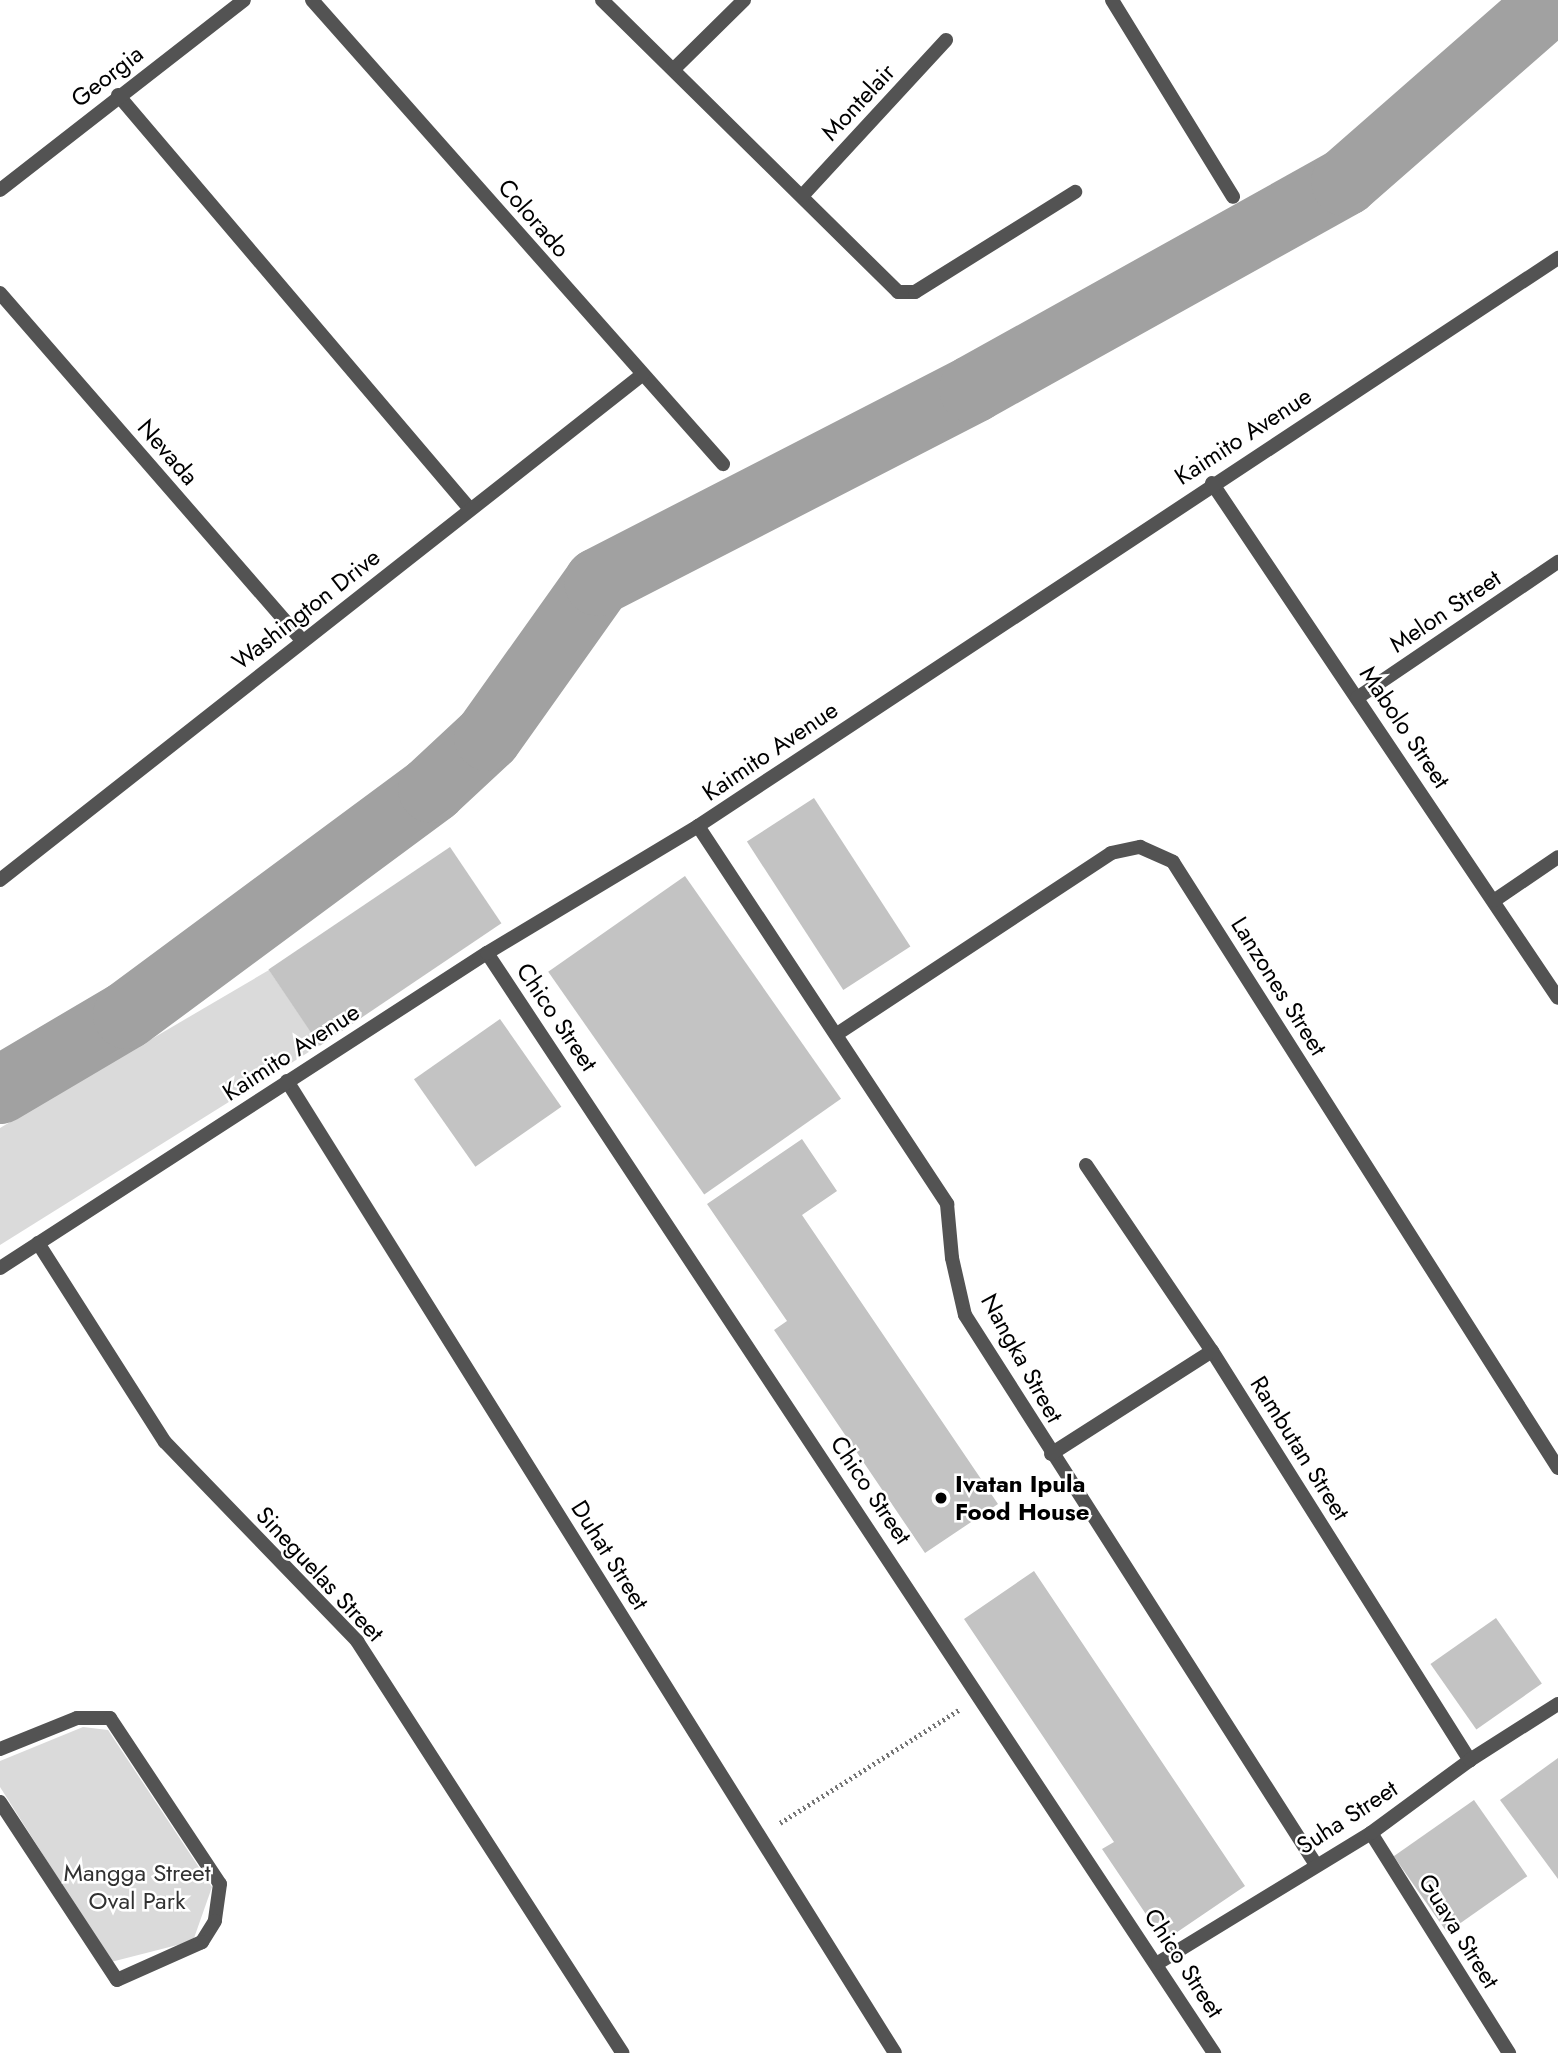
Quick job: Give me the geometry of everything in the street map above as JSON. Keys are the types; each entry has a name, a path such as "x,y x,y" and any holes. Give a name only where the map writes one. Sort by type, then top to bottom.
{"street":[{"name":"Georgia","path":"0,190 118,95 244,0"},
{"name":"Colorado","path":"312,0 723,464"},
{"path":"602,0 905,294 1075,192"},
{"path":"675,68 744,0"},
{"path":"1112,0 1233,197"},
{"name":"Montelair","path":"803,195 946,40"},
{"path":"118,95 470,509"},
{"name":"Kaimito Avenue","path":"0,1268 488,953 698,826 1212,483 1558,258"},
{"name":"Nevada","path":"0,293 302,641"},
{"name":"Washington Drive","path":"0,880 642,375"},
{"name":"Mabolo Street","path":"1212,483 1495,900 1558,998"},
{"name":"Melon Street","path":"1357,698 1558,562"},
{"name":"Nangka Street","path":"698,826 947,1204 952,1258 965,1315 1051,1454 1316,1865"},
{"name":"Lanzones Street","path":"837,1034 1111,853 1140,847 1173,862 1558,1468"},
{"path":"1495,900 1558,857"},
{"name":"Chico Street","path":"488,953 1158,1963 1214,2053"},
{"name":"Duhat Street","path":"286,1082 895,2053"},
{"name":"Rambutan Street","path":"1086,1166 1212,1351 1470,1760"},
{"name":"Sineguelas Street","path":"37,1243 165,1442 357,1641 622,2053"},
{"path":"1051,1454 1212,1351"},
{"name":"Suha Street","path":"1158,1963 1371,1833 1470,1760 1558,1704"},
{"path":"0,1749 77,1718 110,1718 220,1884 215,1921 202,1942 117,1980 0,1802"},
{"name":"Guava Street","path":"1371,1833 1509,2053"}],"path":[{"path":"760,1836 981,1696"}],"green space":[{"path":"269,970 320,1045 0,1245 0,1128"},
{"name":"Mangga Street Oval Park","path":"83,1727 108,1730 212,1887 193,1941 111,1962 0,1787 0,1761"}],"building":[{"path":"814,798 910,946 843,990 747,842"},
{"path":"450,847 501,923 320,1046 268,969"},
{"path":"685,876 841,1099 704,1195 548,972"},
{"path":"500,1019 561,1107 475,1167 414,1079"},
{"path":"802,1139 837,1191 802,1215 998,1504 925,1553 774,1330 787,1321 707,1204"},
{"path":"1034,1571 1245,1886 1164,1941 1102,1849 1114,1842 964,1619"},
{"path":"1496,1618 1542,1684 1476,1729 1430,1664"},
{"path":"1558,1758 1558,1879 1500,1800"},
{"path":"1474,1800 1527,1876 1447,1932 1394,1856"}],"waterway":[{"path":"0,1090 127,1015 432,789 488,737 598,582 973,389 1345,182 1553,0"}],"place":[{"name":"Ivatan Ipula Food House","path":"941,1498"}]}
